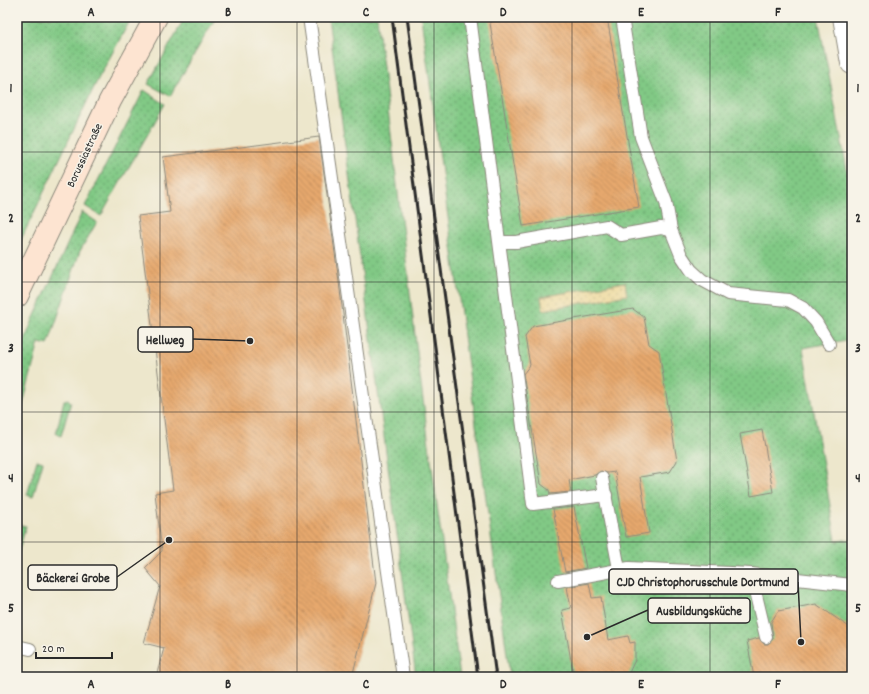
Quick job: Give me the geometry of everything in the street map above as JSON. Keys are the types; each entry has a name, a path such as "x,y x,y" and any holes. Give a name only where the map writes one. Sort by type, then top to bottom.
{"main road":[{"name":"Borussiastraße","path":"17,296 110,101 156,17"}],"street":[{"path":"844,17 852,63"}],"lane":[{"path":"309,17 403,677"},
{"path":"470,17 533,504 606,495"},
{"path":"622,17 641,137 666,202 671,230 681,255 691,270 702,280 728,294 788,300 804,308 816,322 829,344"},
{"path":"500,242 516,242 607,226 621,235 661,228 671,230"},
{"path":"602,478 619,569"},
{"path":"558,582 629,568 751,574 852,585"},
{"path":"751,574 766,637"},
{"path":"17,646 30,649"}],"green space":[{"path":"17,17 132,17 97,81 17,248"},
{"path":"185,17 216,17 170,96 148,84"},
{"path":"328,17 377,17 420,377 460,677 416,677"},
{"path":"421,17 818,17 852,196 852,339 803,348 836,541 852,539 852,677 510,677"},
{"path":"144,90 165,104 101,216 85,206"},
{"path":"82,212 97,222 80,251 48,345 39,343 22,408 17,406 17,360 32,322"},
{"path":"68,399 71,402 61,436 56,434 64,400"},
{"path":"37,460 43,462 33,497 27,495"},
{"path":"20,525 26,526 17,557 17,537"}],"sand":[{"path":"625,282 627,295 543,310 541,297"}],"building":[{"path":"489,17 607,17 639,207 523,226"},
{"path":"319,137 339,282 376,583 352,677 156,677 164,648 144,643 160,586 145,568 162,551 155,493 173,490 138,216 170,212 163,157"},
{"path":"633,309 644,317 649,344 659,351 677,461 670,472 640,477 649,533 626,537 615,472 607,473 601,471 595,475 569,480 571,492 550,494 549,490 541,484 523,374 530,365 525,337 533,326"},
{"path":"762,430 773,492 751,496 740,434"},
{"path":"574,507 586,568 565,572 553,509"},
{"path":"589,583 592,598 601,597 608,640 628,636 630,643 635,642 635,660 627,677 574,677 562,610 571,608 567,587"},
{"path":"816,604 852,629 852,677 754,677 747,641 759,638 764,644 768,644 773,639 771,622 778,611"}],"railway":[{"path":"392,17 478,677"},
{"path":"407,17 496,677"}],"place":[{"name":"Hellweg","path":"250,341"},
{"name":"Bäckerei Grobe","path":"169,540"},
{"name":"Ausbildungsküche","path":"587,637"},
{"name":"CJD Christophorusschule Dortmund","path":"801,642"}]}
